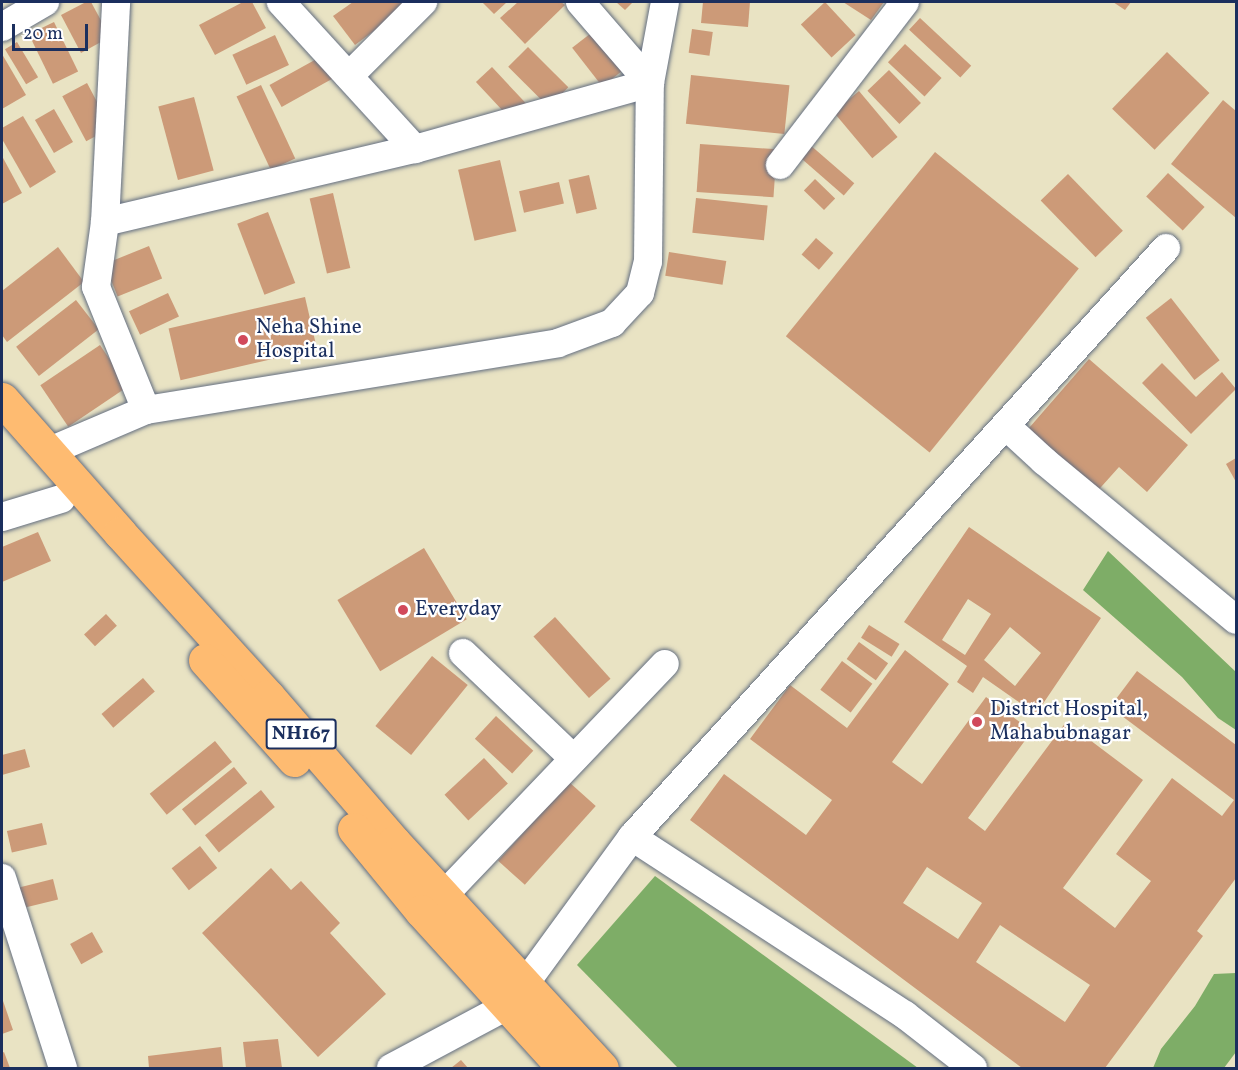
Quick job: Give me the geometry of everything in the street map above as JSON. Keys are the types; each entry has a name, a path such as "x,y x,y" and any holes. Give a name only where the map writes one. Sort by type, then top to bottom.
{"highway":[{"name":"NH167","path":"2,399 50,451 356,814 422,910 516,996 602,1068"},
{"name":"NH167","path":"2,430 61,499 356,814 443,896 516,996 564,1068"}],"street":[{"path":"2,27 45,2"},
{"path":"117,2 105,222 96,287 146,410"},
{"path":"281,2 415,149"},
{"path":"349,76 423,2"},
{"path":"580,2 650,83"},
{"path":"50,451 146,410 558,343 612,323 640,293 648,262 650,83 665,2"},
{"path":"780,165 905,2"},
{"path":"105,222 415,149 650,83"},
{"path":"391,1068 516,996 632,837 1166,248"},
{"path":"1006,426 1236,620"},
{"path":"2,517 61,499"},
{"path":"463,653 574,759"},
{"path":"443,896 665,664"},
{"path":"632,837 904,1015 973,1068"},
{"path":"2,875 63,1068"}],"green space":[{"path":"1108,551 1236,672 1236,730 1218,718 1182,677 1083,590"},
{"path":"655,876 918,1068 678,1068 577,965"},
{"path":"1236,973 1236,1052 1224,1068 1153,1068 1161,1049 1195,1006 1214,974"}],"building":[{"path":"86,2 91,2 110,37 81,53 61,15"},
{"path":"243,2 252,2 266,28 215,55 199,25"},
{"path":"353,2 402,2 406,7 355,45 333,16"},
{"path":"482,2 507,2 494,14"},
{"path":"518,2 561,2 565,5 525,44 500,18"},
{"path":"616,2 633,2 625,10"},
{"path":"703,2 750,2 748,27 701,23"},
{"path":"825,2 856,35 832,57 801,25"},
{"path":"843,2 884,2 871,20"},
{"path":"1113,2 1131,2 1125,10"},
{"path":"920,18 971,66 960,77 909,30"},
{"path":"54,22 78,71 53,84 29,34"},
{"path":"692,29 713,32 709,56 689,53"},
{"path":"595,30 625,69 602,86 572,48"},
{"path":"275,35 289,65 246,85 232,55"},
{"path":"17,42 38,77 26,84 5,49"},
{"path":"905,44 942,78 925,96 888,62"},
{"path":"528,47 568,87 549,107 508,67"},
{"path":"1167,52 1209,93 1155,150 1112,109"},
{"path":"2,54 26,95 2,109"},
{"path":"322,56 334,78 282,107 270,85"},
{"path":"492,67 526,104 510,119 476,82"},
{"path":"889,70 921,103 899,124 867,91"},
{"path":"691,75 789,85 784,134 686,124"},
{"path":"87,83 111,128 86,141 62,96"},
{"path":"261,85 295,158 271,170 237,96"},
{"path":"859,91 898,137 872,158 834,112"},
{"path":"194,97 214,170 178,180 158,107"},
{"path":"1223,100 1236,111 1236,218 1171,164"},
{"path":"54,109 73,142 54,153 35,120"},
{"path":"23,116 56,172 30,188 2,139 2,128"},
{"path":"700,144 777,149 773,197 697,192"},
{"path":"809,144 854,183 844,195 799,156"},
{"path":"935,152 1079,268 930,453 786,336"},
{"path":"2,156 22,193 2,204"},
{"path":"500,160 516,231 475,241 458,170"},
{"path":"1168,173 1205,207 1183,231 1146,196"},
{"path":"1068,174 1123,231 1096,257 1041,200"},
{"path":"589,175 597,209 576,214 569,180"},
{"path":"815,179 835,198 824,210 804,191"},
{"path":"559,182 564,203 524,213 519,191"},
{"path":"333,193 350,268 327,273 310,198"},
{"path":"696,198 768,206 764,240 692,233"},
{"path":"268,212 295,283 264,295 237,224"},
{"path":"816,238 833,253 819,270 802,255"},
{"path":"149,246 162,278 118,296 104,264"},
{"path":"58,247 84,282 7,342 2,335 2,291"},
{"path":"669,252 726,261 723,285 665,276"},
{"path":"168,293 179,317 140,335 129,311"},
{"name":"Neha Shine Hospital","path":"305,297 317,349 181,380 169,328"},
{"path":"1171,298 1220,360 1194,380 1146,318"},
{"path":"76,300 99,329 39,376 16,347"},
{"path":"100,345 128,386 68,427 40,385"},
{"path":"1089,359 1188,445 1147,492 1119,467 1093,496 1029,428"},
{"path":"1162,363 1196,397 1222,372 1236,389 1191,434 1142,383"},
{"path":"1236,458 1236,482 1226,464"},
{"path":"969,527 1101,618 1036,714 983,677 973,693 957,682 967,666 904,622","holes":["968,599 991,614 965,655 942,640","1010,627 1041,653 1015,686 984,660"]},
{"path":"38,532 51,561 2,582 2,547"},
{"name":"Everyday","path":"424,548 467,619 380,671 337,600"},
{"path":"106,614 117,626 95,646 84,634"},
{"path":"555,617 611,679 589,698 533,636"},
{"path":"869,625 900,644 892,657 861,638"},
{"path":"859,642 888,663 876,680 847,659"},
{"path":"905,650 949,684 892,762 922,784 986,697 1032,731 968,818 985,831 1066,722 1143,780 1063,888 1115,928 1151,881 1116,854 1172,778 1222,816 1234,800 1110,707 1137,671 1236,745 1236,878 1197,931 1203,936 1105,1068 1022,1068 690,820 724,774 806,835 832,800 750,739 790,685 847,728","holes":["927,867 982,903 958,939 903,903","1000,925 1090,985 1065,1022 976,962"]},
{"path":"432,656 468,685 411,755 375,726"},
{"path":"842,661 872,684 851,713 820,690"},
{"path":"143,678 155,692 113,728 101,714"},
{"path":"496,716 533,751 512,773 475,739"},
{"path":"215,741 232,762 167,815 150,794"},
{"path":"25,749 30,767 2,775 2,755"},
{"path":"484,758 508,784 468,820 445,795"},
{"path":"234,767 247,783 195,825 182,809"},
{"path":"569,782 596,806 525,885 498,861"},
{"path":"261,790 275,807 219,852 205,835"},
{"path":"42,823 47,844 12,853 7,831"},
{"path":"200,846 217,868 189,890 172,868"},
{"path":"271,868 291,890 301,881 340,923 330,933 386,994 318,1057 202,933"},
{"path":"53,879 58,899 22,908 17,888"},
{"path":"92,932 103,952 81,964 70,944"},
{"path":"2,998 13,1030 2,1034"},
{"path":"278,1039 282,1068 246,1068 243,1042"},
{"path":"221,1047 223,1068 149,1068 148,1056"},
{"path":"4,1052 10,1068 2,1068 2,1053"},
{"path":"461,1060 468,1068 451,1068"}],"place":[{"name":"Neha Shine Hospital","path":"243,340"},
{"name":"Everyday","path":"403,610"},
{"name":"District Hospital, Mahabubnagar","path":"977,722"}]}
